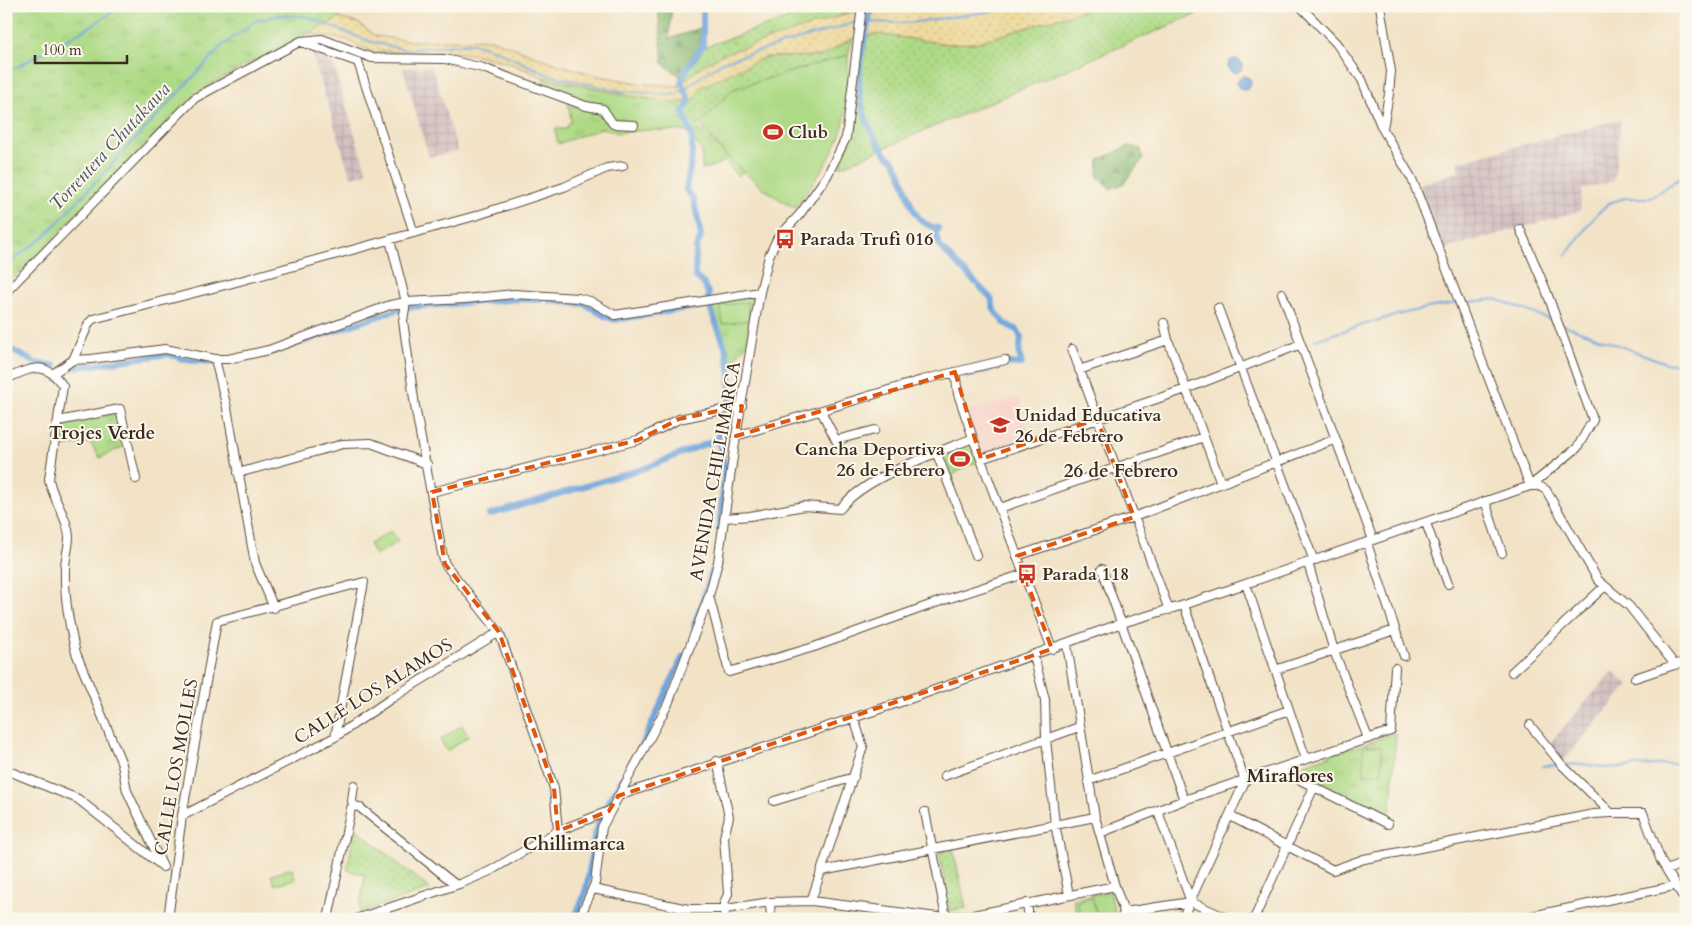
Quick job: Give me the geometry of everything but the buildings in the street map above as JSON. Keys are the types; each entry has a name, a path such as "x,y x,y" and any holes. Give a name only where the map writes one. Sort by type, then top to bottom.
{"street":[{"name":"AVENIDA CHILLIMARCA","path":"578,919 593,889 599,838 609,811 668,704 709,596 718,562 736,436 760,292 768,256 777,239 800,214 827,176 846,138 862,6"},
{"path":"1300,6 1336,43 1362,80 1382,128 1412,180 1530,486"},
{"path":"1380,6 1391,71 1390,94 1382,128"},
{"path":"6,292 195,98 301,42 322,39 372,58 445,59 483,68 586,106 603,109 613,124 634,125"},
{"path":"301,42 358,62 414,233"},
{"path":"73,360 89,323 93,319 390,240 564,187 607,168 623,166"},
{"path":"1520,229 1546,290 1593,420 1577,448 1530,486"},
{"path":"390,240 406,302 403,321 415,406 445,564 499,632 554,788 558,831"},
{"path":"54,373 73,360 165,349 215,359 269,350 390,305 406,302 514,294 584,300 615,315 760,292"},
{"path":"1282,293 1336,439 1370,541 1404,656"},
{"path":"1218,308 1277,462 1311,562 1334,651 1368,738"},
{"path":"1164,323 1168,340 1220,483"},
{"path":"1079,370 1168,340"},
{"path":"981,459 1186,389 1301,344"},
{"path":"1072,349 1169,610"},
{"path":"215,359 227,408 255,563 274,608 364,582 335,737"},
{"path":"736,436 955,372 1005,360"},
{"path":"6,379 32,368 48,369 54,373 63,386 49,479 51,492 69,536 65,584 71,633 76,652 122,764 127,791 163,866"},
{"path":"955,372 958,394 973,438 1052,649"},
{"path":"432,492 638,440 678,419 742,406"},
{"path":"58,421 120,410 136,479"},
{"path":"821,411 840,448"},
{"path":"836,440 875,430"},
{"path":"1000,508 1204,436"},
{"path":"725,518 750,516 804,506 840,509 852,495 892,472 973,438"},
{"path":"1017,556 1134,517 1336,439"},
{"path":"238,474 343,444 371,443 427,464"},
{"path":"937,454 976,555"},
{"path":"618,796 717,761 854,718 1066,645 1122,623 1184,605 1530,486 1539,486 1546,490 1598,580 1629,606 1675,665"},
{"path":"1485,501 1502,553"},
{"path":"1426,523 1448,584"},
{"path":"1102,569 1184,800"},
{"path":"709,596 729,672 814,647 941,600 1024,574"},
{"path":"1246,584 1306,759"},
{"path":"1512,672 1605,586"},
{"path":"1182,919 1245,781 1184,605"},
{"name":"CALLE LOS MOLLES","path":"168,919 182,816 217,622 274,608"},
{"path":"1275,670 1395,630"},
{"name":"CALLE LOS ALAMOS","path":"182,816 335,737 392,698 499,632"},
{"path":"1066,645 1095,817 1122,916 1191,902 1229,919"},
{"path":"1034,656 1045,700 1046,739 1055,824 1069,895"},
{"path":"1635,678 1686,662"},
{"path":"1100,832 1158,812 1184,800 1391,731 1395,668"},
{"path":"1088,781 1290,710"},
{"path":"811,901 863,747 854,718"},
{"path":"1530,725 1562,765 1611,813"},
{"path":"944,776 1079,727"},
{"path":"717,761 730,817 724,837 728,894 724,902 726,909 723,919"},
{"path":"1278,769 1388,824"},
{"path":"6,770 78,799 173,875"},
{"path":"774,801 854,777"},
{"path":"354,785 352,802 354,806"},
{"path":"1254,919 1314,787"},
{"path":"354,806 359,807 456,885"},
{"path":"328,919 351,808 354,806"},
{"path":"356,919 370,917 490,871 558,831 609,811"},
{"path":"925,812 946,917"},
{"path":"1158,812 1191,902"},
{"path":"1230,816 1333,870 1384,855 1584,816 1611,813 1643,813 1674,886 1686,902"},
{"path":"822,871 1095,817"},
{"path":"1667,870 1686,862"},
{"path":"593,889 688,908 726,909 770,902 811,901 946,917 973,915 1115,886"},
{"path":"1516,919 1674,886"},
{"path":"770,902 771,919"},
{"path":"1027,903 1029,919"}],"highlighted area":[{"path":"955,372 981,459 1097,419 1134,517 1017,556 1052,649 618,796 609,811 558,831 554,788 499,632 445,564 432,492 638,440 679,419 742,406 736,436"}],"shaded area":[{"path":"310,47 330,55 367,173 352,177 349,172"},
{"path":"432,67 458,151 429,157 403,68"},
{"path":"1621,119 1614,181 1582,189 1580,211 1441,250 1416,185 1459,172 1457,162"},
{"name":"Unidad Educativa 26 de Febrero","path":"1019,397 1031,438 985,452 982,449 968,412"},
{"path":"1613,671 1629,684 1563,761 1548,745"}],"green space":[{"path":"6,6 339,6 339,18 248,64 197,93 6,286"},
{"path":"658,6 672,6 669,39 700,28 700,45 680,76 663,64"},
{"path":"822,6 855,6 854,10 816,26 721,55 679,86 680,76 696,50"},
{"path":"1098,6 1215,6 840,167 856,122 856,85 862,37 878,34 948,44 975,43"},
{"path":"853,38 848,55 733,89 700,124 695,124 674,103 695,99 700,87 765,57 822,56"},
{"name":"Club","path":"848,55 848,89 844,123 827,162 794,208 767,191 742,171 720,149 700,124 733,89"},
{"path":"543,77 629,96 674,103 743,172 737,176 726,161 702,170 702,151 687,131 644,130 619,133 602,128 558,144 555,129 565,129 571,121 567,94 547,88"},
{"path":"1128,146 1141,149 1143,159 1123,184 1110,189 1098,177 1099,160"},
{"path":"747,297 752,298 753,302 746,346 739,352 733,368 712,304"},
{"path":"747,302 750,320 723,324 720,306"},
{"path":"114,414 120,419 126,445 100,458 90,443 56,447 60,424"},
{"name":"Cancha Deportiva 26 de Febrero","path":"972,443 979,462 966,466 949,478 941,457"},
{"path":"392,531 398,542 375,555 369,544"},
{"path":"462,725 469,736 447,751 440,740"},
{"path":"1396,733 1390,819 1287,770"},
{"path":"1363,746 1381,746 1382,773 1364,774"},
{"path":"355,828 430,889 359,913 365,875 347,870"},
{"path":"953,849 966,908 950,911 939,852"},
{"path":"292,868 295,879 275,885 271,875"},
{"path":"1110,891 1116,919 1078,919 1073,899"},
{"path":"1092,897 1098,919 1082,919 1077,901"}],"sand":[{"path":"871,6 1098,6 975,43 948,44 877,34 853,38 822,56 765,57 701,87 695,99 674,103 629,96 543,77 507,62 477,55 447,52 411,55 387,51 372,52 347,40 288,30 334,17 358,23 375,36 412,41 491,39 557,64 599,76 645,84 679,86 702,66 721,55"}],"water":[{"path":"1232,59 1238,59 1242,66 1238,73 1232,73 1228,69 1228,63"},
{"path":"1241,76 1247,76 1251,83 1247,90 1241,90 1237,86 1237,80"}],"waterway":[{"path":"6,73 93,25 121,6"},
{"path":"703,6 703,45 681,81 690,101 683,112 692,136 692,156 686,190 693,198 701,237 696,248 695,276 703,283 709,294 708,299"},
{"path":"872,6 861,56 859,76 862,105 871,130 885,153 896,164 910,202 920,220 938,228 936,236 940,247 991,298 994,310 1004,323 1017,330 1021,338 1019,354 1022,364 1007,363 967,376"},
{"name":"Torrentera Chutakawa","path":"862,22 909,23 1028,6"},
{"name":"Torrentera Chutakawa","path":"6,265 44,237 222,46 255,21 278,15 308,17 368,41 406,50 473,43 495,50 549,75 619,91 675,95 722,62 857,22"},
{"path":"1566,255 1596,215 1609,203 1625,198 1650,198 1686,174"},
{"path":"410,307 522,299 540,300"},
{"path":"1463,303 1496,299 1554,321"},
{"path":"550,301 585,304 606,317 615,320 709,305 726,349 730,374 729,405"},
{"path":"1315,340 1404,313 1458,303"},
{"path":"263,355 400,309"},
{"path":"1561,324 1669,364 1686,362"},
{"path":"6,347 36,363 55,366"},
{"path":"72,368 168,354 186,360 211,362"},
{"path":"719,529 725,468 718,439 723,417"},
{"path":"489,515 645,468 718,439"},
{"path":"702,602 712,571"},
{"path":"694,626 700,608"},
{"path":"603,810 640,749 683,656"},
{"path":"1566,765 1583,764 1607,768 1686,763"},
{"path":"1542,766 1559,765"},
{"path":"573,919 585,894 595,833 599,820"}],"place":[{"name":"Club","path":"773,132"},
{"name":"Parada Trufi 016","path":"785,239"},
{"name":"Unidad Educativa 26 de Febrero","path":"1000,425"},
{"name":"Cancha Deportiva 26 de Febrero","path":"960,459"},
{"name":"Parada 118","path":"1027,574"}],"district":[{"name":"Trojes Verde","path":"102,432"},
{"name":"26 de Febrero","path":"1121,470"},
{"name":"Miraflores","path":"1290,775"},
{"name":"Chillimarca","path":"574,843"}]}
